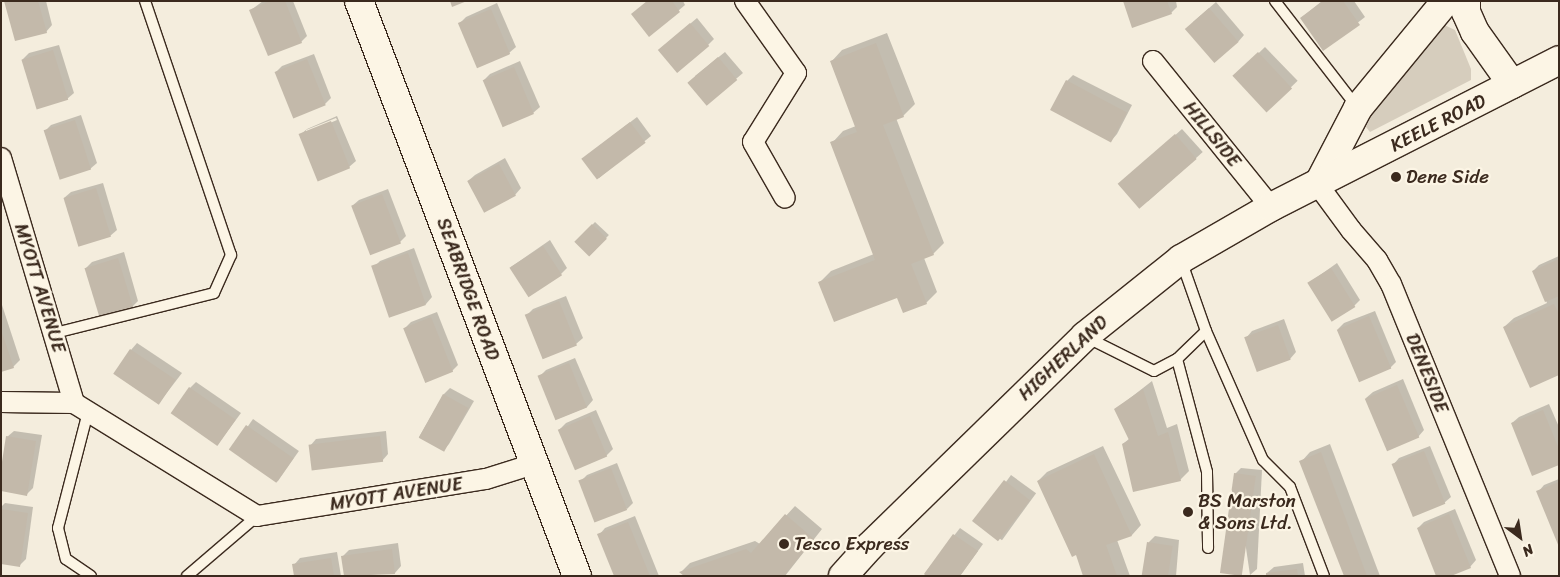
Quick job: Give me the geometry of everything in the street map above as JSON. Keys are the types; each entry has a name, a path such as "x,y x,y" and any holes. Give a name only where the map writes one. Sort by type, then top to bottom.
{"main road":[{"name":"SEABRIDGE ROAD","path":"360,1 577,576"},
{"path":"1318,185 1358,108 1446,1"},
{"path":"1466,1 1466,12 1475,32 1512,84"},
{"name":"KEELE ROAD","path":"1318,185 1559,60"},
{"name":"HIGHERLAND","path":"843,576 869,546 1085,336 1181,259 1271,207 1318,185"}],"street":[{"path":"745,1 796,73 753,142 785,198"},
{"name":"HILLSIDE","path":"1153,61 1271,207"},
{"name":"MYOTT AVENUE","path":"1,158 54,333 81,408"},
{"name":"DENESIDE","path":"1318,185 1351,230 1377,260 1390,284 1510,576"},
{"path":"1,402 81,408 257,516"},
{"name":"MYOTT AVENUE","path":"257,516 486,480 534,464"}],"lane":[{"path":"54,333 214,293 231,255 145,1"},
{"path":"1274,1 1358,108"},
{"path":"1181,259 1206,331 1263,460 1290,487 1324,576"},
{"path":"1085,336 1154,371 1177,359 1206,331"},
{"path":"1177,359 1207,472 1208,548"},
{"path":"81,408 58,528 66,559 91,576"},
{"path":"187,576 257,516"}],"shaded area":[{"path":"1440,23 1455,30 1471,69 1471,80 1370,132 1366,127 1374,109"}],"building":[{"path":"4,1 38,1 47,33 15,41"},
{"path":"270,1 285,1 302,43 268,56 249,10"},
{"path":"450,1 467,1 452,7"},
{"path":"647,1 672,1 680,12 649,37 631,14"},
{"path":"1123,1 1167,1 1172,14 1132,28"},
{"path":"1323,1 1343,1 1360,25 1323,51 1300,18"},
{"path":"1209,8 1239,42 1214,63 1185,29"},
{"path":"491,9 510,54 477,68 458,23"},
{"path":"690,23 709,46 677,73 658,50"},
{"path":"876,43 904,117 883,125 934,255 911,264 927,304 903,313 897,298 834,322 818,282 875,260 830,142 857,132 830,61"},
{"path":"53,50 68,100 37,109 21,60"},
{"path":"1258,52 1292,89 1267,112 1232,76"},
{"path":"718,57 737,80 707,106 687,83"},
{"path":"307,59 326,105 293,118 275,72"},
{"path":"514,67 534,114 503,127 483,80"},
{"path":"1066,80 1127,112 1111,142 1050,110"},
{"path":"75,120 91,169 60,180 44,130"},
{"path":"331,121 350,168 318,181 299,134"},
{"path":"630,122 646,143 597,179 581,159"},
{"path":"1175,134 1197,159 1139,209 1118,184"},
{"path":"499,164 516,196 484,213 467,181"},
{"path":"96,188 111,237 78,247 63,198"},
{"path":"382,194 401,243 370,255 351,206"},
{"path":"592,224 607,239 589,257 574,242"},
{"path":"543,246 562,275 529,297 509,268"},
{"path":"408,253 426,305 389,318 371,266"},
{"path":"118,258 133,308 100,318 85,268"},
{"path":"1559,259 1559,296 1545,302 1532,271"},
{"path":"1331,268 1355,307 1332,322 1307,283"},
{"path":"559,301 577,346 543,359 525,315"},
{"path":"1554,304 1559,314 1559,375 1530,388 1503,327"},
{"path":"1369,316 1391,368 1359,382 1337,330"},
{"path":"431,317 453,372 425,383 403,328"},
{"path":"1278,325 1291,360 1257,372 1244,337"},
{"path":"1,330 14,368 1,372"},
{"path":"130,349 176,380 159,405 113,374"},
{"path":"569,363 587,408 555,420 537,376"},
{"path":"1397,385 1419,437 1387,451 1365,399"},
{"path":"189,387 236,420 217,446 171,413"},
{"path":"1143,389 1158,436 1168,432 1181,481 1133,492 1122,444 1129,440 1114,409"},
{"path":"443,394 468,408 444,452 419,438"},
{"path":"1543,410 1559,449 1559,465 1532,476 1511,423"},
{"path":"590,416 607,457 575,470 558,430"},
{"path":"246,425 294,458 276,483 229,450"},
{"path":"6,436 36,441 27,496 1,491 1,468"},
{"path":"380,436 383,462 312,471 309,445"},
{"path":"1424,451 1445,504 1413,517 1392,464"},
{"path":"1321,452 1367,576 1344,576 1299,461"},
{"path":"1094,454 1132,536 1106,545 1117,576 1083,576 1076,555 1072,557 1037,481"},
{"path":"611,468 627,510 594,523 578,481"},
{"path":"1234,473 1256,476 1242,576 1220,573"},
{"path":"1004,480 1030,500 998,541 972,521"},
{"path":"1559,482 1559,547 1536,491"},
{"path":"1,509 28,513 20,567 1,564"},
{"name":"Tesco Express","path":"785,514 814,539 784,576 684,576 679,572 746,549 751,553"},
{"path":"1449,514 1471,568 1451,576 1436,576 1417,528"},
{"path":"628,522 650,576 614,576 597,534"},
{"path":"953,534 978,551 960,576 926,576 924,574"},
{"path":"1147,542 1173,546 1168,576 1142,576"},
{"path":"392,549 395,574 344,576 341,556"},
{"path":"331,558 334,576 294,576 292,564"},
{"path":"1297,569 1298,576 1266,576 1266,573"}],"place":[{"name":"Dene Side","path":"1396,177"},
{"name":"BS Marston & Sons Ltd.","path":"1188,512"},
{"name":"Tesco Express","path":"784,544"}]}
